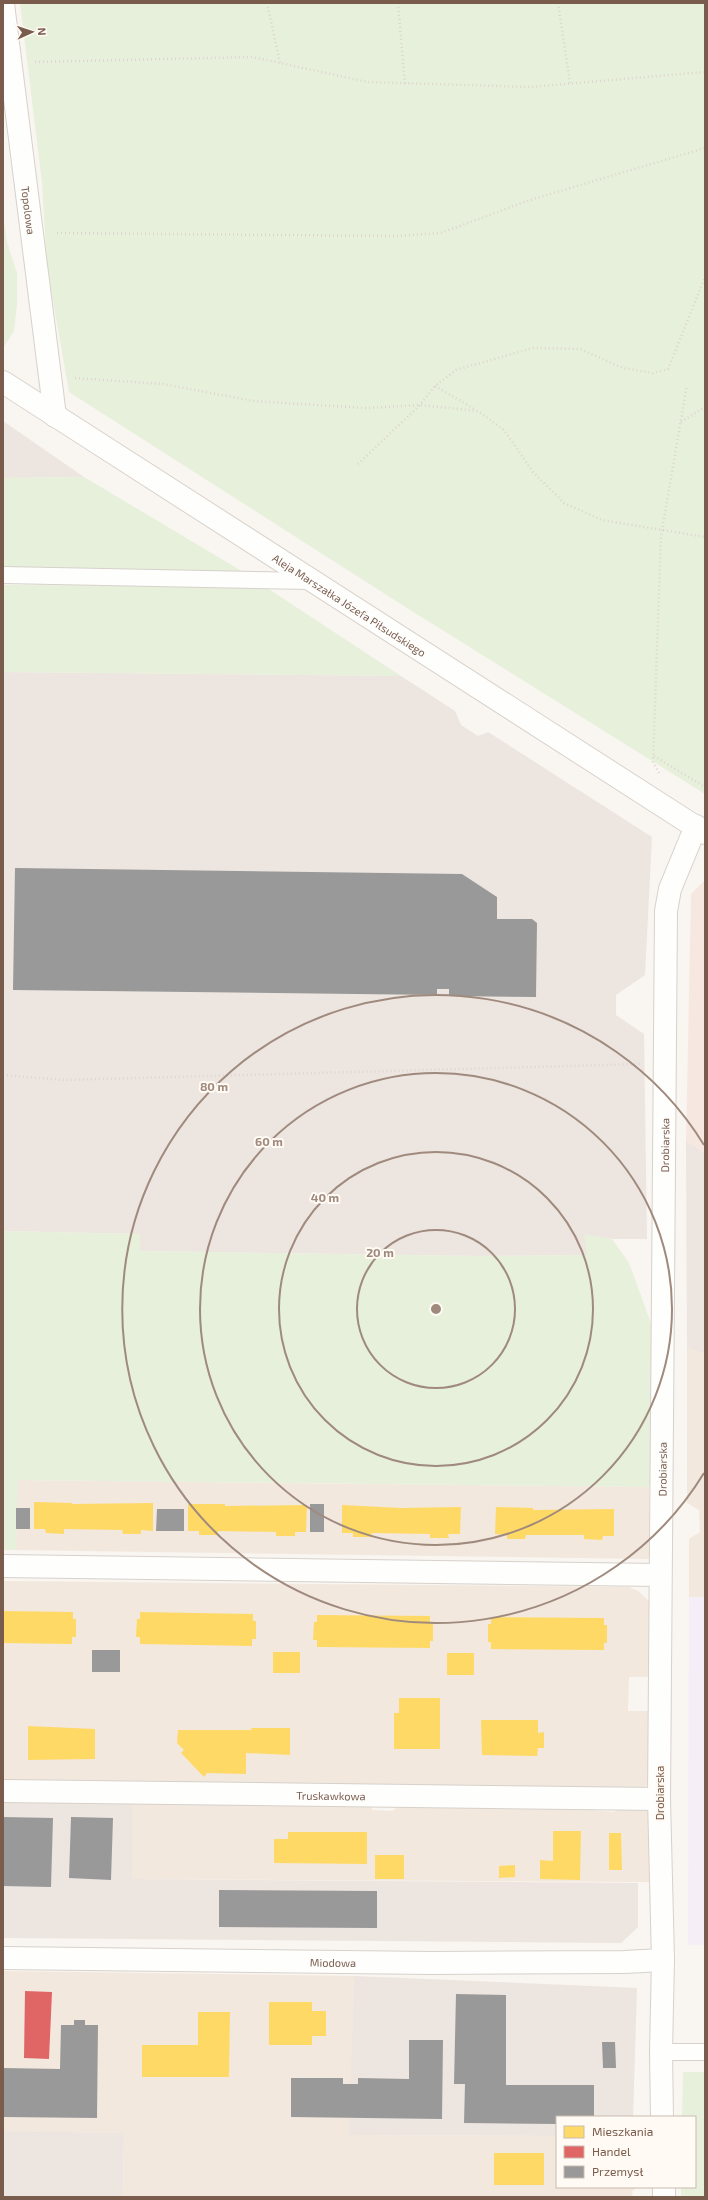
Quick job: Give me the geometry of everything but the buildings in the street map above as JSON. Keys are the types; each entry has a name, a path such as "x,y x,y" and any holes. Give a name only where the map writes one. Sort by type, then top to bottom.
{"street":[{"name":"Topolowa","path":"3,4 55,416"},
{"name":"Aleja Marszałka Józefa Piłsudskiego","path":"3,382 310,581 700,829"},
{"name":"Drobiarska","path":"662,2116 661,2052 664,1960 659,1799 666,911 670,889 700,829"},
{"path":"3,1566 660,1575"},
{"name":"Truskawkowa","path":"3,1791 659,1799"},
{"name":"Miodowa","path":"3,1958 431,1963 624,1962 664,1960"}],"lane":[{"path":"3,575 310,581"},
{"path":"661,2052 705,2052"}],"path":[{"path":"267,3 280,63"},
{"path":"398,3 405,84"},
{"path":"558,3 570,84"},
{"path":"10,63 252,57 368,82 530,87 705,72"},
{"path":"32,232 396,236 441,233 530,200 705,148"},
{"path":"358,464 420,405 435,386 456,370 533,348 580,349 622,368 653,372 668,369 705,277"},
{"path":"51,376 163,384 254,402 367,408 420,405 478,411"},
{"path":"661,778 653,762 659,557 662,529 687,385"},
{"path":"435,386 478,411 504,430 532,472 564,503 602,520 705,537"},
{"path":"681,422 705,407"},
{"path":"653,756 705,787"},
{"path":"3,1075 64,1080 664,1063"}],"shaded area":[{"path":"3,421 84,477 3,478"},
{"path":"3,672 401,676 455,711 461,725 478,736 488,732 652,837 645,975 616,995 616,1015 644,1034 647,1239 612,1239 585,1235 588,1255 479,1256 139,1251 140,1234 3,1231"},
{"path":"705,880 705,1153 686,1141 691,894"},
{"path":"686,1141 705,1153 705,1354 687,1348"},
{"path":"687,1348 705,1354 705,1597 689,1597 689,1539 700,1532 699,1510 687,1503"},
{"path":"17,1480 649,1487 649,1559 16,1550"},
{"path":"3,1581 629,1587 638,1591 649,1601 649,1677 629,1677 628,1711 654,1711 654,1781 638,1791 3,1784"},
{"path":"689,1597 705,1597 705,1945 688,1945"},
{"path":"3,1798 132,1800 132,1879 638,1883 638,1927 621,1943 3,1938"},
{"path":"132,1800 367,1803 373,1810 392,1811 405,1802 584,1802 589,1810 614,1812 621,1805 652,1810 653,1882 132,1879"},
{"path":"3,1971 354,1976 350,2135 556,2136 556,2188 636,2188 632,2191 633,2197 123,2197 124,2133 3,2131"},
{"path":"354,1976 637,1988 633,2116 556,2116 556,2136 349,2135"},
{"path":"3,2131 124,2133 123,2197 3,2197"}],"green space":[{"path":"20,3 705,3 705,794 407,608 69,392 47,267 42,183"},
{"path":"3,214 7,242 17,273 17,304 14,331 3,348"},
{"path":"84,477 245,573 3,571 3,478"},
{"path":"3,585 264,586 401,676 3,672"},
{"path":"3,1231 140,1234 140,1251 479,1256 587,1255 584,1234 612,1239 629,1263 653,1329 651,1477 649,1487 18,1480 16,1550 3,1550"},
{"path":"683,2072 705,2072 705,2197 681,2197 681,2188 696,2188 696,2116 682,2116"}]}
